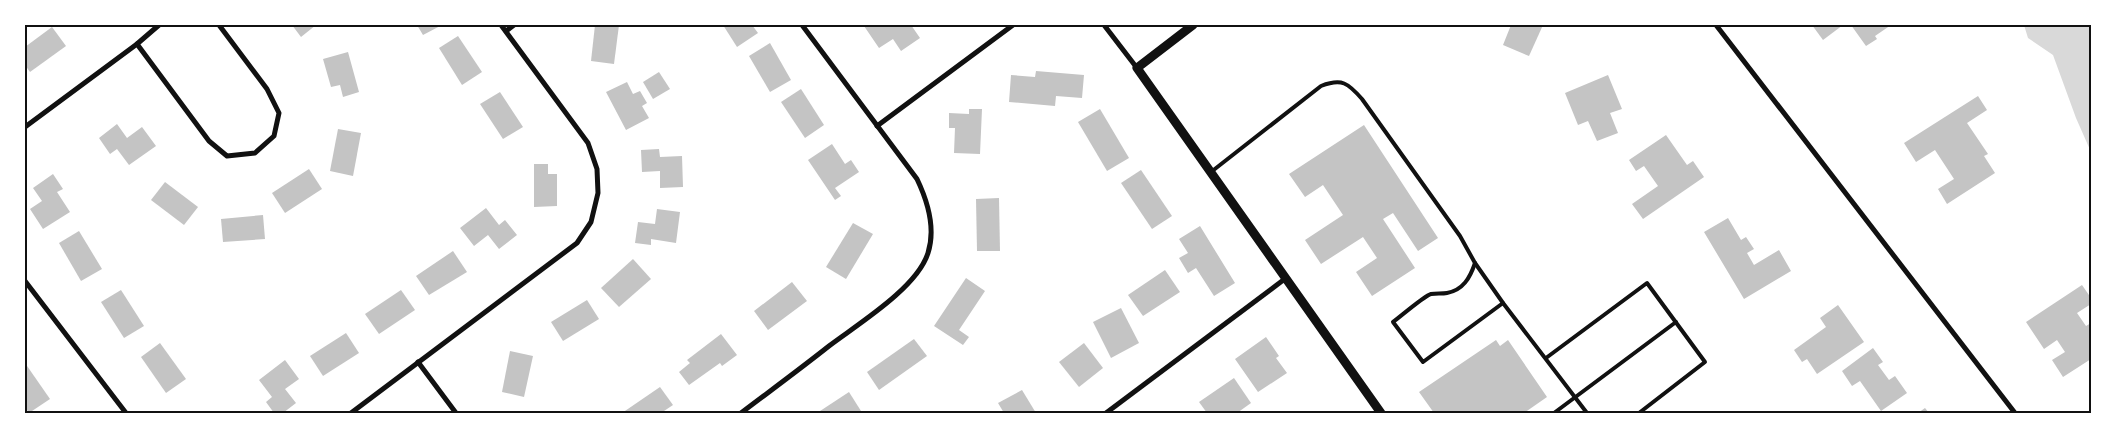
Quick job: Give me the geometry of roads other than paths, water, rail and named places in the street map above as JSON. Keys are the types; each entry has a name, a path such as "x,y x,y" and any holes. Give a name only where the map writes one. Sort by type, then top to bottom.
{"street":[{"path":"25,127 160,25"},
{"path":"137,44 209,140 227,156 255,153 274,136 279,113 267,89 219,25"},
{"path":"351,413 577,244 591,222 598,193 597,169 588,143 501,25"},
{"path":"506,31 514,25"},
{"path":"741,413 893,299 916,275 928,254 932,234 925,196 916,180 802,25"},
{"path":"877,126 1013,25"},
{"path":"1104,25 1138,68 1381,413"},
{"path":"1138,68 1193,25"},
{"path":"1716,25 2015,413"},
{"path":"1106,413 1287,278"},
{"path":"25,281 126,413"},
{"path":"418,362 456,413"}],"lane":[{"path":"1211,172 1321,86 1336,81 1350,85 1460,236 1475,263 1503,303 1587,413"},
{"path":"1475,263 1471,274 1457,290 1449,293 1430,294 1393,322 1423,362 1503,303"},
{"path":"1546,358 1646,283 1705,362 1639,413"},
{"path":"1554,413 1676,322"}]}
